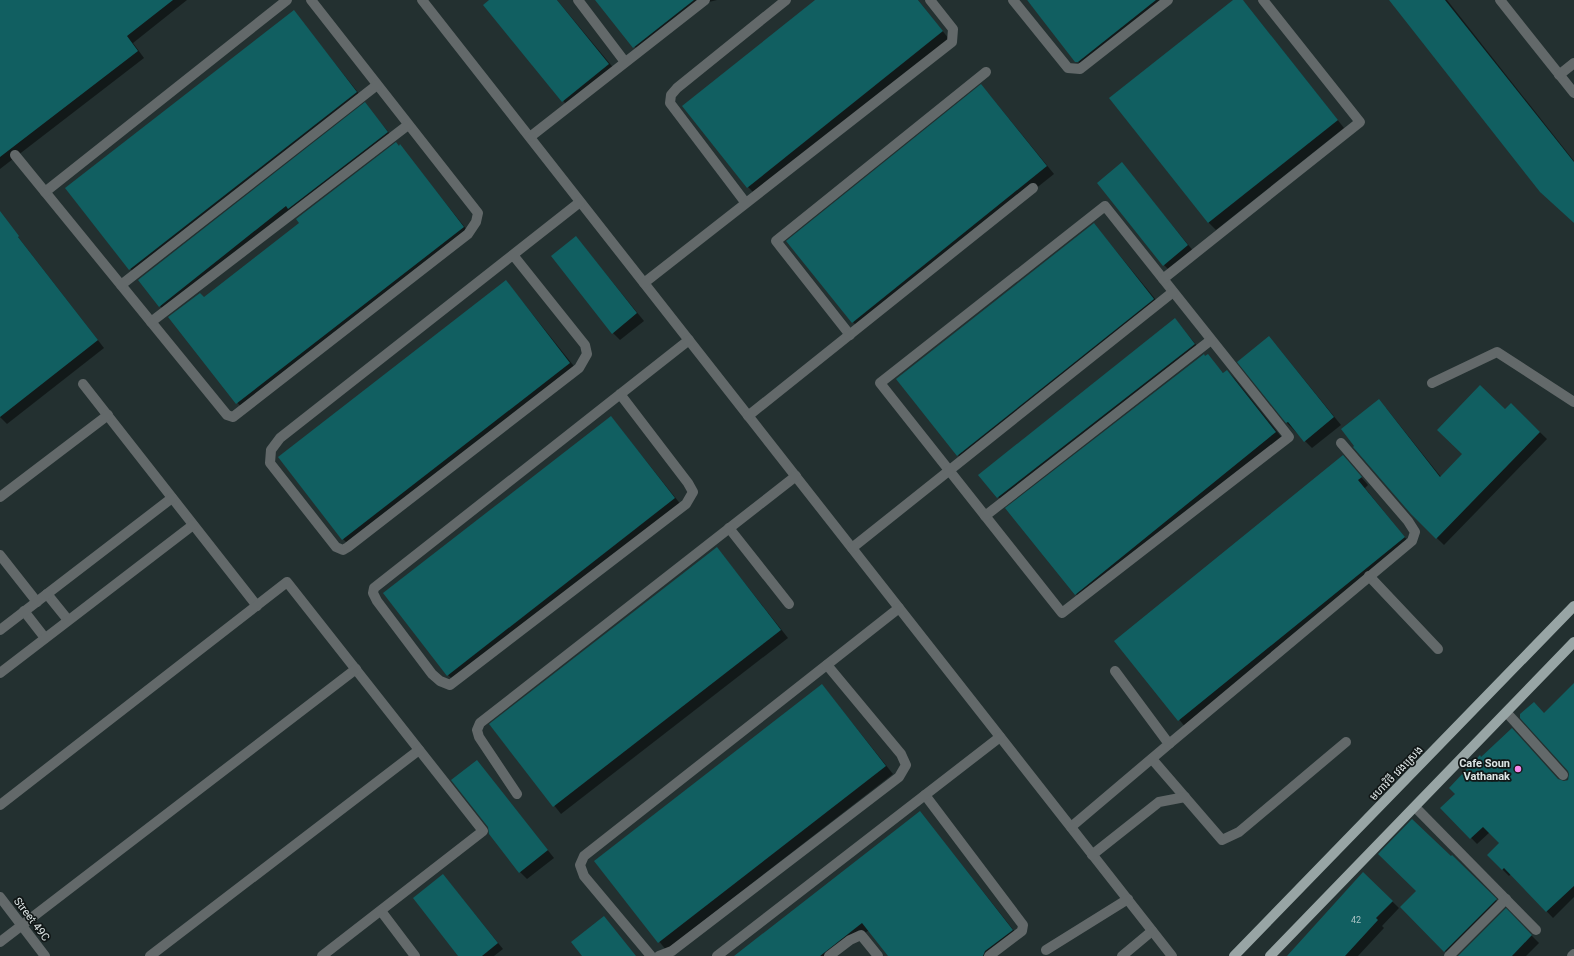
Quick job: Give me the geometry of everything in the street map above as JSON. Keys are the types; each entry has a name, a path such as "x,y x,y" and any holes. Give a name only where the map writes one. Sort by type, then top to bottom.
{"main road":[{"name":"មហាវិថី វេងស្រេង","path":"1234,956 1574,606"},
{"path":"1270,956 1416,808 1574,642"}],"street":[{"path":"45,192 287,0"},
{"path":"15,155 228,415 233,417 237,415 468,234 476,222 478,214 311,0"},
{"path":"578,0 625,62"},
{"path":"530,137 705,0"},
{"path":"745,202 670,103 678,88 786,0"},
{"path":"644,283 745,202 952,42 953,29 930,0"},
{"path":"1013,0 1068,68 1080,69 1168,0"},
{"path":"1163,279 1360,122 1263,0"},
{"path":"1500,0 1574,93"},
{"path":"426,2 580,202 1172,956"},
{"path":"1559,75 1574,62"},
{"path":"850,335 776,241 986,72"},
{"path":"121,285 377,85"},
{"path":"151,322 408,125"},
{"path":"748,416 1033,188"},
{"path":"513,255 585,345 587,354 579,368 348,547 343,550 336,547 270,463 271,450 280,438 580,202"},
{"path":"1105,206 1163,279 1289,437 1062,613 880,382 1105,206"},
{"path":"852,548 1173,292"},
{"path":"620,394 688,483 693,492 686,504 450,685 440,681 432,674 377,601 373,593 374,588 620,394 689,340"},
{"path":"985,516 1212,340"},
{"path":"1432,384 1497,352 1574,402"},
{"path":"83,384 257,606"},
{"path":"0,497 108,415"},
{"path":"1071,827 1412,540 1415,532 1408,521 1341,443"},
{"path":"517,794 479,737 477,730 480,723 796,476"},
{"path":"0,630 172,498"},
{"path":"0,673 193,525"},
{"path":"729,528 789,604"},
{"path":"0,556 37,602"},
{"path":"1369,576 1438,649"},
{"path":"0,805 287,582 483,831 322,956"},
{"path":"47,594 68,620"},
{"path":"651,956 584,876 580,865 584,856 899,608"},
{"path":"24,612 45,638"},
{"path":"658,956 672,951 899,777 906,765 901,754 827,665"},
{"path":"0,942 356,670"},
{"path":"1115,671 1169,744"},
{"path":"1507,713 1563,775"},
{"path":"717,956 1000,737"},
{"path":"1152,759 1222,840 1239,832 1346,742"},
{"path":"150,956 419,750"},
{"path":"925,796 1023,925 1022,931 990,956"},
{"path":"1092,855 1159,802 1185,797"},
{"path":"1416,808 1536,930"},
{"name":"Street 49C","path":"0,897 45,956"},
{"path":"1046,950 1128,899"},
{"path":"1449,956 1506,899"},
{"path":"381,911 415,956"},
{"path":"1122,956 1152,931"},
{"path":"829,956 850,940 861,935 878,956"}],"building":[{"path":"0,0 173,0 127,36 138,51 0,157"},
{"path":"489,0 557,0 609,64 562,102 483,5"},
{"path":"595,0 694,0 633,48"},
{"path":"815,0 918,0 943,31 747,188 682,106"},
{"path":"1027,0 1156,0 1078,62 1075,62"},
{"path":"1233,0 1243,0 1338,120 1208,223 1109,98"},
{"path":"1389,0 1445,0 1574,162 1574,223 1540,192"},
{"path":"294,10 357,92 129,270 65,188"},
{"path":"981,84 1047,166 852,323 786,241"},
{"path":"365,102 388,132 288,209 286,206 159,307 138,280"},
{"path":"396,142 399,146 400,144 464,227 236,404 168,317 200,293 204,297 299,223 296,219"},
{"path":"1122,162 1188,245 1163,266 1097,183"},
{"path":"0,211 19,236 18,237 98,340 0,417"},
{"path":"1094,223 1154,299 957,456 896,379"},
{"path":"576,236 637,313 612,334 551,256"},
{"path":"506,280 570,363 342,540 278,457"},
{"path":"1175,318 1195,344 997,498 978,475"},
{"path":"1269,336 1334,417 1304,442 1288,422 1286,423 1237,362"},
{"path":"1204,354 1205,356 1208,354 1223,373 1227,370 1276,432 1075,595 1005,508"},
{"path":"1480,385 1505,409 1511,403 1540,432 1436,539 1411,514 1353,447 1354,446 1341,429 1379,399 1440,477 1462,454 1437,430"},
{"path":"611,416 675,498 447,676 383,593"},
{"path":"1343,455 1362,477 1358,480 1405,537 1178,721 1114,641"},
{"path":"717,547 781,630 553,807 489,724"},
{"path":"1574,683 1574,886 1546,912 1504,868 1502,870 1487,855 1499,843 1483,827 1470,839 1440,808 1455,794 1449,788 1480,755 1481,757 1512,728 1558,779 1564,781 1568,780 1568,771 1520,718 1520,714 1534,702 1544,713"},
{"path":"822,684 886,766 658,943 594,861"},
{"path":"477,760 548,850 519,873 489,834 488,827 451,780"},
{"path":"920,811 1013,930 985,951 983,956 888,956 862,923 820,956 734,956"},
{"path":"1412,819 1497,899 1444,952 1400,907 1416,891 1378,854"},
{"path":"1363,872 1393,901 1376,918 1378,920 1345,956 1287,956"},
{"path":"443,874 498,943 482,956 458,956 413,898"},
{"path":"1506,908 1532,935 1512,956 1458,956"},
{"path":"604,916 636,956 582,956 571,942"}],"place":[{"name":"Cafe Soun Vathanak","path":"1518,769"}]}
